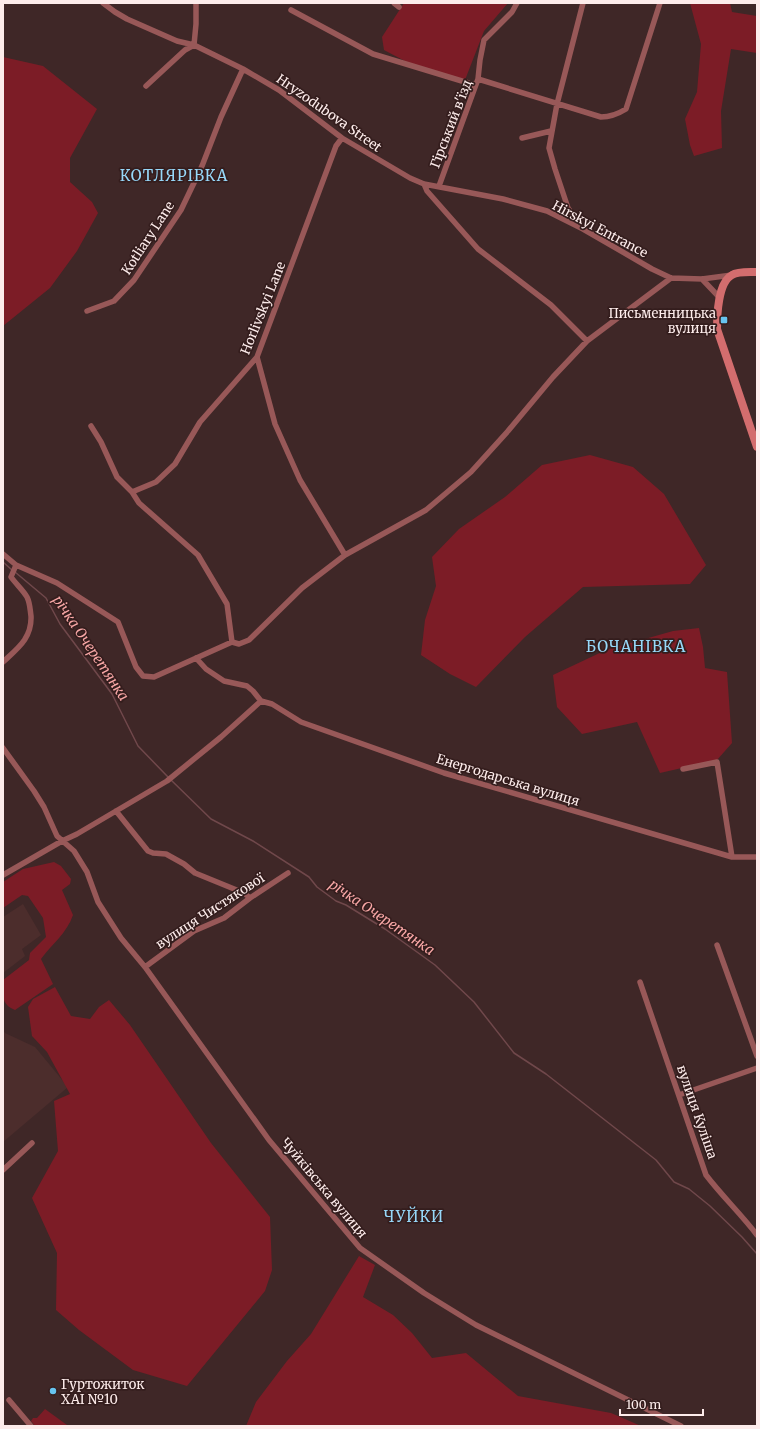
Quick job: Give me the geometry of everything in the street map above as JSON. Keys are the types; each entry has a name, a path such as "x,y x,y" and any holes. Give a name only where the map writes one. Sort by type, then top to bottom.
{"main road":[{"path":"757,272 732,275 728,279 719,297 717,313 717,329 757,447"}],"street":[{"name":"Hryzodubova Street","path":"103,3 127,19 177,41 194,45 243,69 279,90 342,138 410,178 424,184"},
{"path":"146,86 185,50 194,45 196,3"},
{"path":"394,3 399,6"},
{"path":"478,79 484,40 512,12 518,3"},
{"path":"583,3 557,104 551,130 549,148 568,208 583,229"},
{"name":"Гірський в'їзд","path":"439,186 478,79 601,117 610,117 619,114 626,108 660,3"},
{"path":"290,10 373,54 475,85"},
{"name":"Kotliary Lane","path":"87,311 114,300 134,280 181,210 202,166 243,69"},
{"path":"522,138 551,130"},
{"name":"Horlivskyi Lane","path":"132,492 156,482 175,464 200,422 257,358 336,146 342,138"},
{"path":"424,184 427,191 478,249 551,305 586,341"},
{"name":"Hirskyi Entrance","path":"424,184 503,199 547,211 583,229 652,269 671,278"},
{"path":"3,554 16,565 57,583 118,622 136,667 143,676 154,677 232,642 239,644 249,640 302,588 345,555 426,510 471,472 586,341 671,278 702,279 732,275"},
{"path":"702,279 719,297"},
{"path":"257,358 274,424 300,480 345,555"},
{"path":"91,426 101,442 117,477 132,492 139,503 198,555 227,604 232,642"},
{"path":"3,662 18,649 29,634 31,623 30,607 26,597 11,577 16,565"},
{"name":"Енергодарська вулиця","path":"196,658 206,669 224,681 247,686 261,701 272,704 301,722 444,773 732,857 757,857"},
{"path":"3,875 77,834 166,781 221,737 261,701"},
{"name":"Чуйківська вулиця","path":"3,748 44,807 55,832 62,841 74,851 87,872 98,902 121,938 145,967 269,1140 360,1248 424,1293 476,1324 681,1426"},
{"path":"683,769 717,762 732,857"},
{"path":"116,811 148,851 166,854 184,864 195,873 244,893 250,898"},
{"name":"вулиця Чистякової","path":"145,967 194,931 224,918 250,898 288,874"},
{"path":"717,945 757,1056"},
{"name":"вулиця Куліша","path":"640,982 706,1175 721,1194 746,1220 757,1235"},
{"path":"679,1095 757,1068"},
{"path":"3,1170 32,1144"},
{"path":"10,1400 32,1426"}],"shaded area":[{"path":"404,3 508,3 484,31 465,80 420,69 384,50 382,37"},
{"path":"690,3 730,3 732,12 757,16 757,53 731,49 721,111 722,148 694,156 690,145 685,119 697,92 701,44"},
{"path":"3,57 43,66 97,109 70,158 70,182 92,202 98,213 77,251 50,288 3,326"},
{"path":"590,455 633,467 664,494 706,565 690,584 583,587 525,637 476,687 450,674 421,655 425,620 436,586 432,557 459,529 505,497 542,465"},
{"path":"699,628 705,668 727,672 732,743 717,760 660,773 637,722 582,734 557,707 553,675 606,650 673,631"},
{"path":"54,862 61,866 71,879 70,884 62,890 73,915 63,933 41,959 53,984 15,1010 7,1005 3,998 3,980 29,960 30,953 46,937 43,918 28,896 22,895 3,908 3,882 23,869"},
{"path":"23,904 41,935 22,949 25,956 3,973 3,917"},
{"path":"55,987 71,1016 90,1019 99,1007 109,1000 130,1025 211,1143 270,1217 272,1270 265,1291 187,1386 133,1370 79,1330 56,1310 57,1253 32,1198 58,1151 54,1101 70,1094 47,1052 32,1036 28,1007 33,999"},
{"path":"3,1030 5,1033 35,1047 68,1087 3,1142"},
{"path":"359,1256 375,1265 363,1297 393,1315 412,1333 432,1358 466,1353 518,1396 611,1413 641,1426 246,1426 256,1402 287,1361 311,1334"},
{"path":"45,1409 68,1426 35,1426 31,1421 33,1418 37,1418"}],"waterway":[{"name":"річка Очеретянка","path":"3,562 12,570"},
{"name":"річка Очеретянка","path":"15,572 46,598 60,624 112,694 138,746 168,777"},
{"name":"річка Очеретянка","path":"171,780 211,819 253,841 309,877 317,887 336,901 346,905 385,929 435,965 474,1002 514,1053 546,1074 656,1160 674,1182 689,1189 710,1206 757,1254"}],"place":[{"name":"Письменницька вулиця","path":"724,320"},
{"name":"Гуртожиток ХАІ №10","path":"53,1391"}],"district":[{"name":"КОТЛЯРІВКА","path":"174,175"},
{"name":"БОЧАНІВКА","path":"636,646"},
{"name":"ЧУЙКИ","path":"414,1216"}]}
